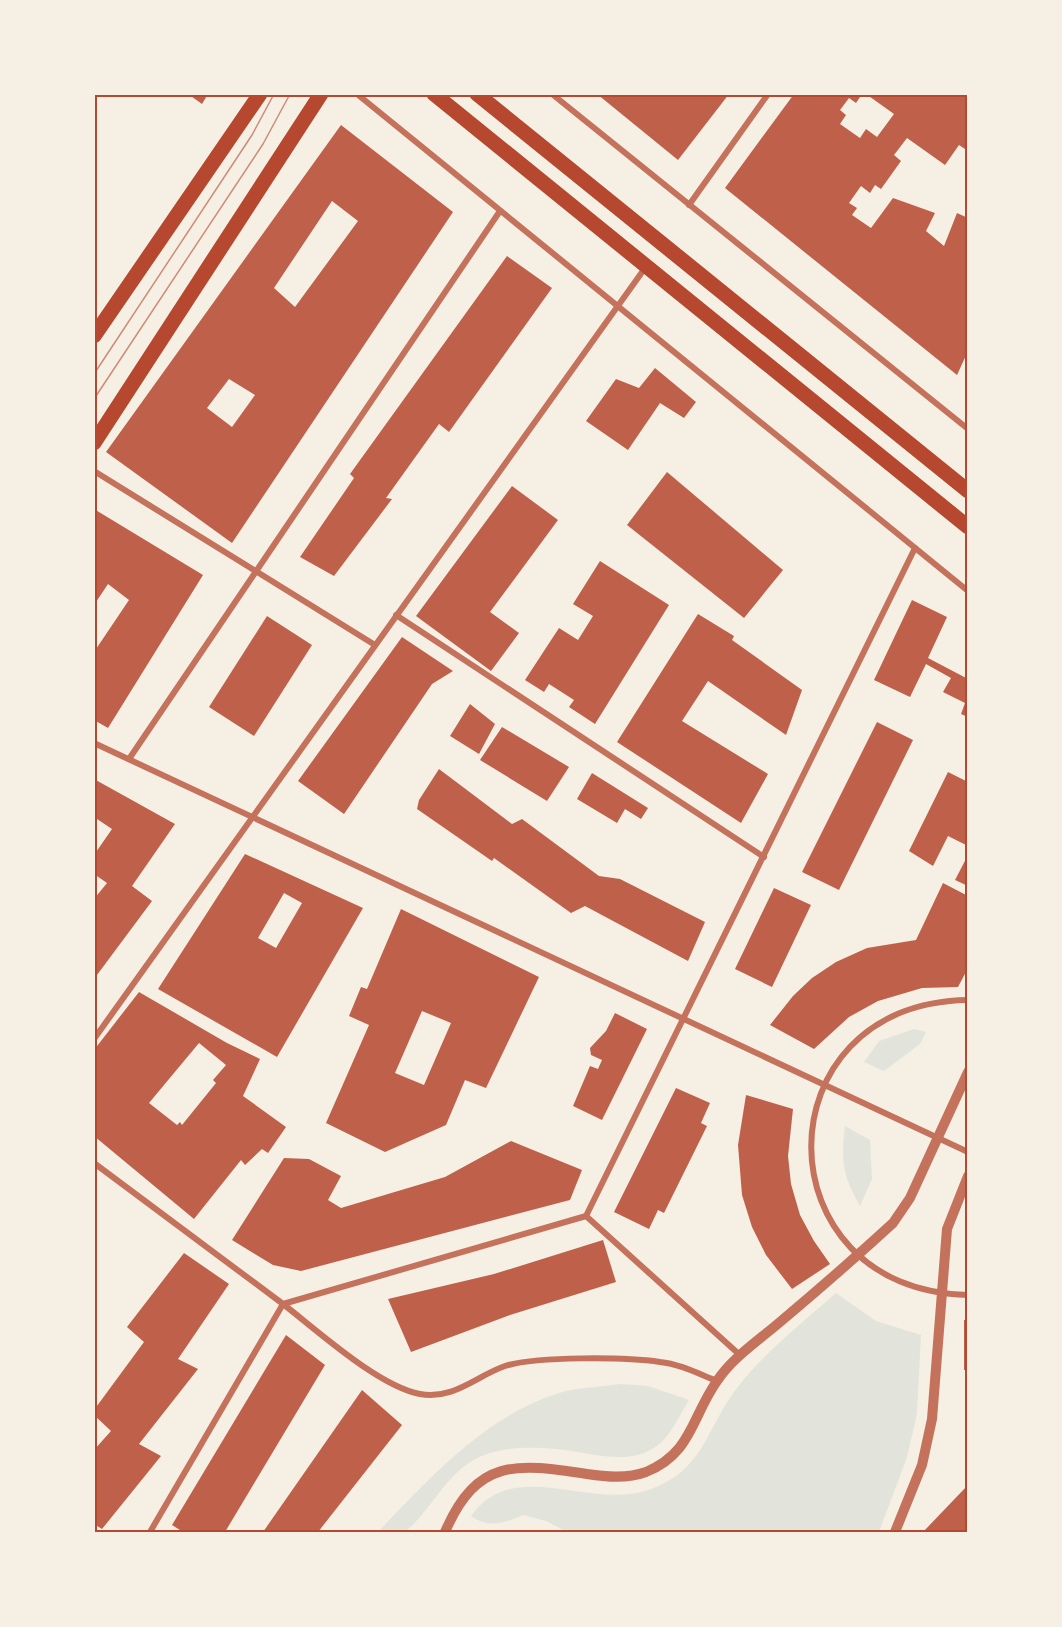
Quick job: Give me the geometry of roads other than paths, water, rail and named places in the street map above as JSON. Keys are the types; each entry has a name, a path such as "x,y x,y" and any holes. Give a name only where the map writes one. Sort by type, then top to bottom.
{"main road":[{"path":"94,336 260,94"},
{"path":"94,443 321,94"},
{"path":"434,94 968,527"},
{"path":"477,94 968,491"}],"street":[{"path":"357,94 968,591"},
{"path":"552,94 968,429"},
{"path":"689,205 768,94"},
{"path":"129,759 500,211"},
{"path":"94,1039 646,267"},
{"path":"94,471 375,645"},
{"path":"150,1533 283,1304 586,1216 915,548"},
{"path":"396,615 764,857"},
{"path":"94,743 968,1152"},
{"path":"968,1000 943,1000 918,1005 887,1018 852,1043 824,1085 811,1129 813,1176 829,1219 858,1256 883,1274 901,1283 940,1294 968,1295"},
{"path":"445,1533 456,1506 469,1490 503,1471 543,1467 604,1477 625,1477 643,1473 661,1465 675,1454 687,1439 717,1381 741,1356 858,1256 893,1222 910,1198 968,1072"},
{"path":"94,1163 369,1369 406,1390 440,1395 460,1389 504,1366 544,1360 662,1362 717,1381"},
{"path":"895,1533 927,1445 932,1419 938,1319 947,1229 968,1176"},
{"path":"586,1216 741,1356"}],"tram line":[{"path":"94,374 252,135 274,94"},
{"path":"94,399 263,144 290,94"}]}
